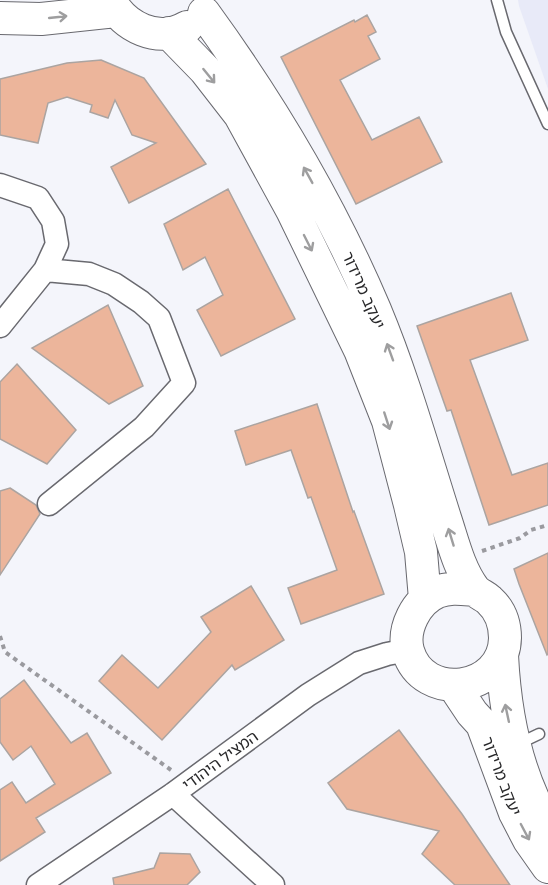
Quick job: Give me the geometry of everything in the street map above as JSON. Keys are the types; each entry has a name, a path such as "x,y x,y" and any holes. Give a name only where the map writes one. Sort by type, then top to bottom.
{"street":[{"path":"0,18 41,19 113,6 126,22 139,30 169,33 182,30 194,22 207,6"},
{"name":"יעקב מרידור","path":"207,6 290,143 381,314 459,561 475,590"},
{"name":"יעקב מרידור","path":"169,33 205,70 240,115 292,210 360,351 388,421 410,505 421,552 425,600"},
{"path":"0,185 38,198 53,221 57,244 45,270 0,326"},
{"path":"45,270 89,274 114,284 141,302 159,318 184,383 144,427 49,504"},
{"path":"454,588 475,590 498,610 504,625 505,640 502,656 483,678 469,684 454,686 430,679 421,671 408,650 406,631 412,616 425,600 437,592 454,588"},
{"name":"המציל היהודי","path":"38,885 181,789 308,695 359,663 408,650"},
{"name":"יעקב מרידור","path":"502,656 504,699 527,740 522,769 538,811 548,827"},
{"name":"יעקב מרידור","path":"454,686 482,724 515,813 529,840 548,867"},
{"path":"181,789 273,885"}],"lane":[{"path":"497,0 506,32 548,124"}],"path":[{"path":"480,552 548,525"},
{"path":"0,636 5,652 181,789"}],"shaded area":[{"path":"518,0 548,0 548,89 519,6"}],"building":[{"path":"367,15 376,32 368,36 380,59 340,80 372,140 419,117 442,162 356,204 281,57"},
{"path":"101,60 144,78 206,164 129,203 111,167 156,143 132,135 115,100 108,118 90,112 92,105 67,97 48,103 38,143 0,135 0,79 67,63"},
{"path":"228,189 295,319 221,356 197,310 223,295 205,257 183,270 164,224"},
{"path":"511,293 528,340 470,360 512,475 548,463 548,505 489,525 451,410 447,411 417,326"},
{"path":"108,305 143,386 109,404 32,348"},
{"path":"17,364 76,430 47,464 0,439 0,382"},
{"path":"317,404 353,512 384,594 301,624 288,588 337,570 311,497 308,498 291,450 246,465 235,431"},
{"path":"10,488 36,505 40,514 0,575 0,491"},
{"path":"548,553 548,654 547,655 514,569"},
{"path":"251,586 284,640 235,670 232,665 162,740 99,681 122,655 158,688 211,632 201,617"},
{"path":"24,680 71,743 87,733 111,773 36,818 45,832 0,861 0,790 12,782 26,803 55,784 31,746 13,760 0,742 0,699"},
{"path":"399,730 462,814 510,885 455,885 422,854 439,831 347,809 328,783"},
{"path":"160,853 190,854 200,872 187,885 114,885 113,878 154,868"}]}
